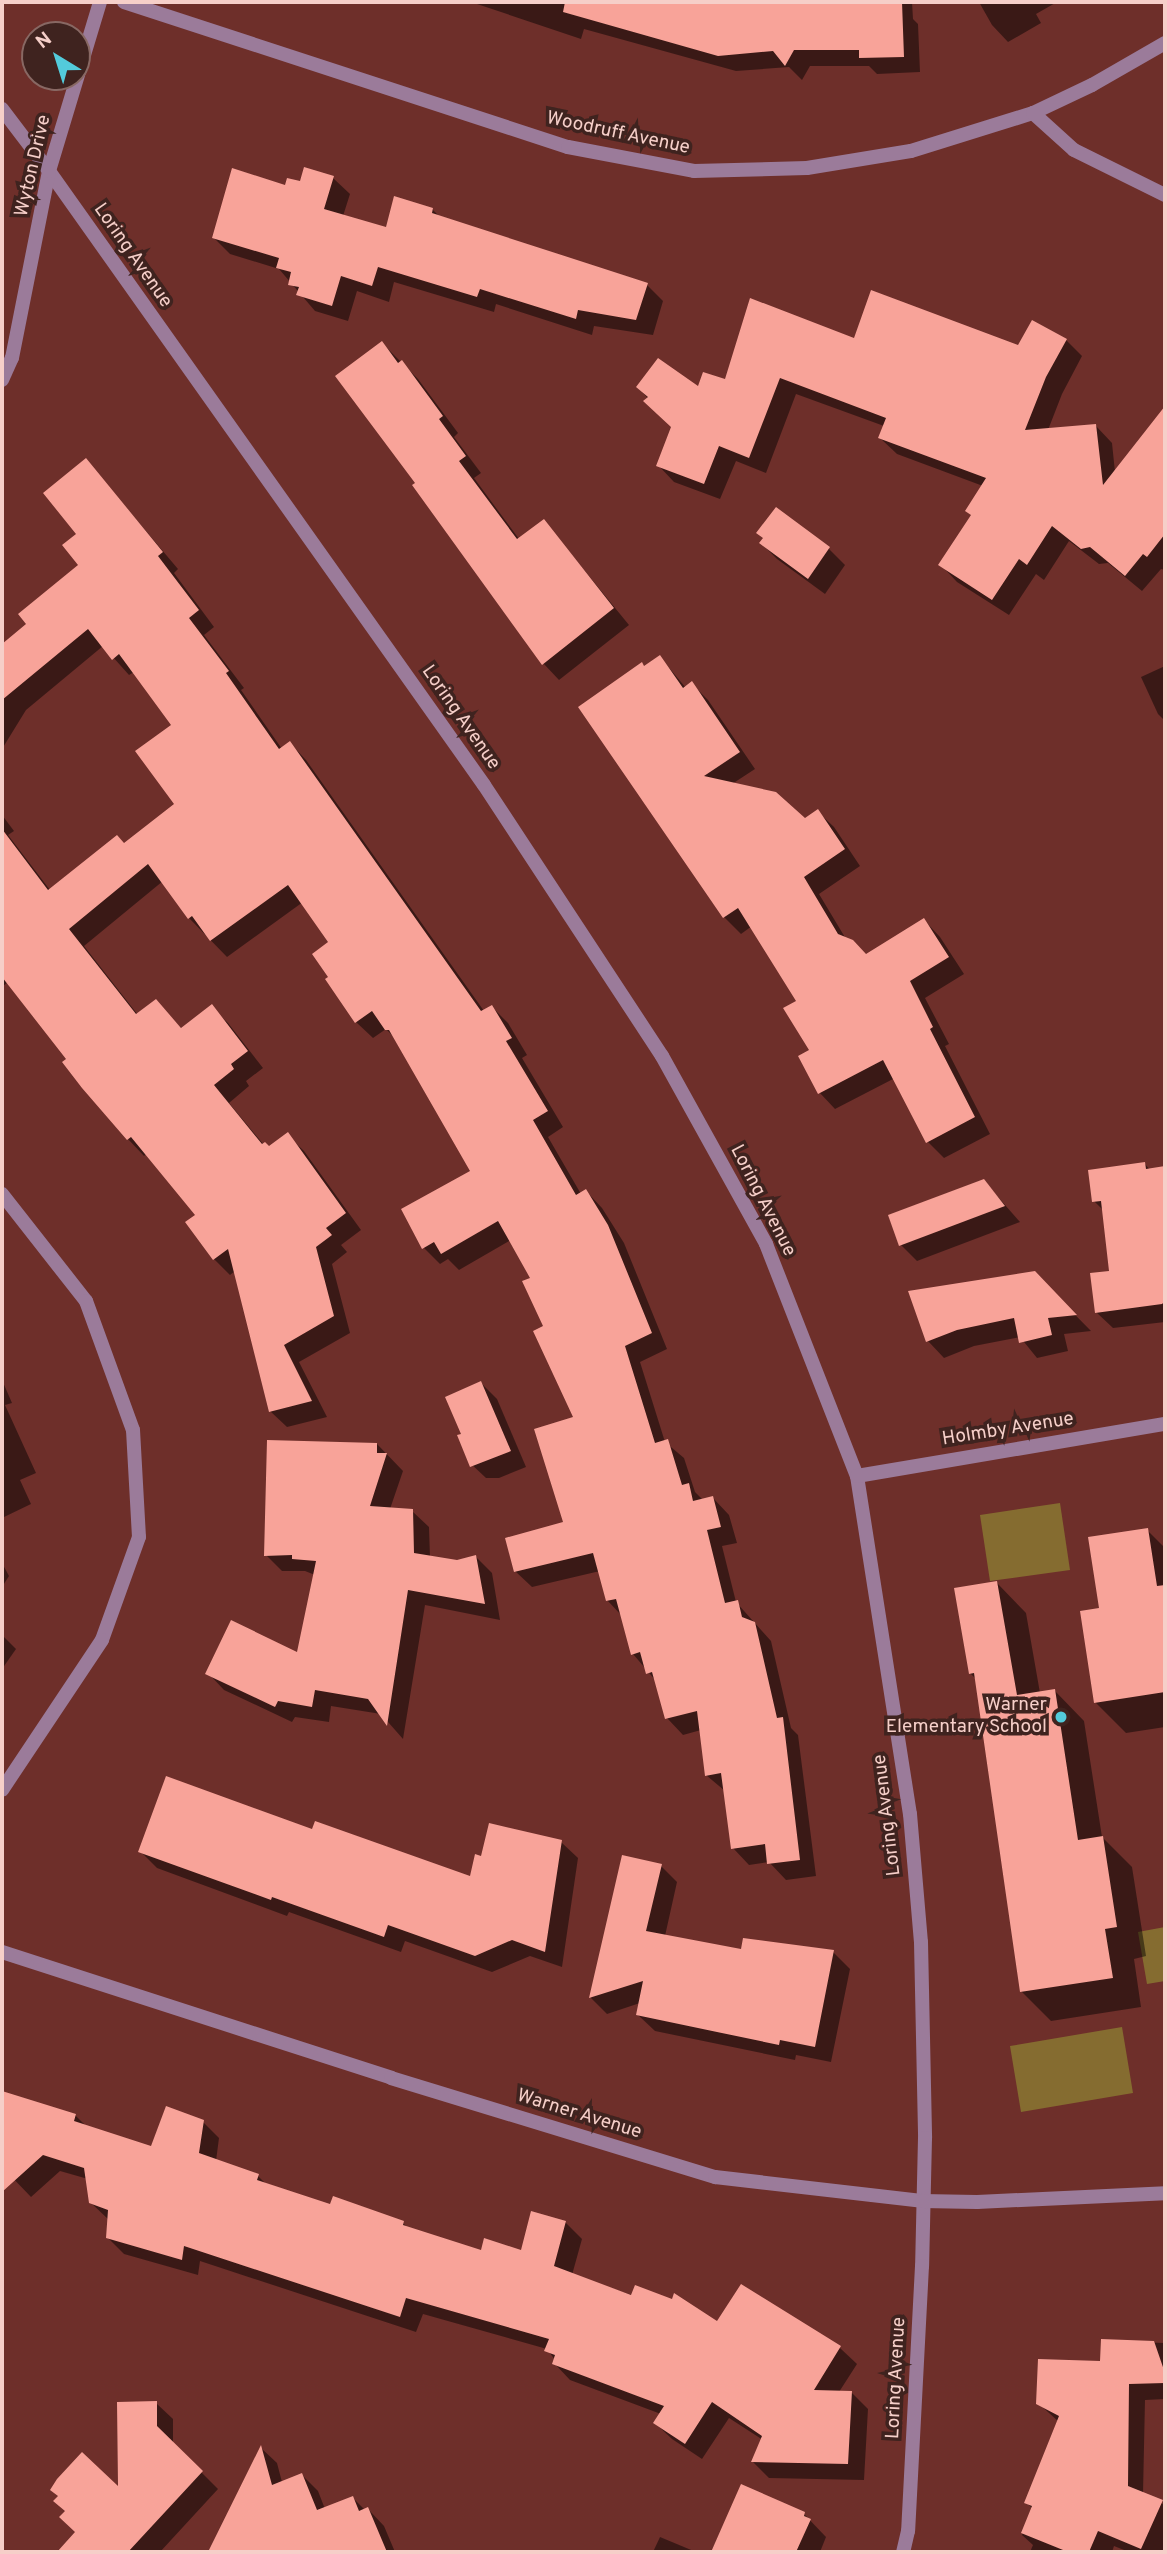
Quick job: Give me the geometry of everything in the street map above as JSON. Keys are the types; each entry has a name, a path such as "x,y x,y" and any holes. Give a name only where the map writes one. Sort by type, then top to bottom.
{"street":[{"name":"Wyton Drive","path":"2,380 12,358 49,171 100,2"},
{"name":"Woodruff Avenue","path":"124,2 568,147 694,170 807,168 911,151 1033,113 1092,85 1165,43"},
{"name":"Loring Avenue","path":"2,109 49,171 484,785 662,1056 765,1244 857,1476 911,1827 920,1942 925,2138 908,2531 903,2552"},
{"path":"1033,113 1074,150 1165,195"},
{"path":"2,1194 86,1301 133,1430 139,1537 102,1640 2,1790"},
{"name":"Holmby Avenue","path":"857,1476 1165,1424"},
{"name":"Warner Avenue","path":"2,1952 391,2078 715,2177 922,2201 977,2202 1165,2193"}],"shaded area":[{"path":"1060,1503 1070,1570 990,1581 980,1515"},
{"path":"1165,1927 1165,1981 1147,1984 1138,1932"},
{"path":"1122,2027 1133,2093 1021,2112 1010,2046"}],"building":[{"path":"565,2 902,2 904,57 859,58 859,50 794,50 785,66 773,51 718,56 563,12"},
{"path":"304,167 334,176 324,209 386,227 394,196 433,208 432,213 648,283 636,320 578,310 576,319 480,289 477,297 378,267 372,286 341,276 332,306 296,295 299,287 288,285 291,272 276,268 279,258 212,238 232,168 285,185 287,178 300,181"},
{"path":"871,290 1018,345 1032,320 1067,339 1046,377 1025,430 1096,424 1103,485 1165,406 1165,534 1147,557 1143,554 1125,576 1090,547 1081,549 1052,526 1027,565 1019,559 992,600 938,565 971,515 965,511 986,478 878,438 886,418 780,378 749,458 719,446 704,484 656,466 671,427 643,401 648,397 636,387 658,358 698,386 703,372 725,379 750,298 854,338"},
{"path":"382,341 398,363 402,360 443,416 439,419 466,456 459,461 517,539 544,519 614,608 542,665 412,485 415,483 335,376"},
{"path":"86,458 163,552 158,556 199,610 189,618 229,671 226,673 279,749 290,741 481,1011 492,1005 512,1038 506,1041 548,1111 533,1120 576,1195 586,1189 608,1225 652,1333 625,1346 655,1443 668,1439 682,1485 689,1483 693,1501 713,1496 721,1527 707,1530 725,1603 738,1600 742,1617 755,1622 777,1718 783,1717 800,1860 767,1864 765,1844 731,1849 721,1773 705,1776 697,1711 665,1719 652,1672 646,1674 640,1652 631,1655 616,1599 606,1601 593,1553 514,1572 505,1538 563,1522 534,1429 573,1417 533,1331 543,1326 522,1281 530,1278 498,1221 441,1254 434,1242 422,1249 401,1209 470,1171 389,1030 385,1030 372,1011 355,1023 325,979 328,977 312,954 328,942 288,885 210,941 192,916 188,919 148,864 69,929 136,1014 156,999 181,1028 212,1004 248,1051 231,1064 234,1069 214,1085 262,1144 265,1142 269,1146 288,1132 346,1213 326,1228 332,1235 316,1247 334,1316 284,1345 312,1401 269,1412 228,1249 213,1260 185,1222 195,1215 131,1137 127,1140 82,1088 62,1062 66,1059 2,977 2,829 48,890 117,835 124,843 174,804 135,751 171,725 119,654 112,660 88,629 2,700 2,644 26,624 18,614 78,565 62,545 76,534 43,493"},
{"path":"776,507 830,547 808,579 759,543 763,538 756,533"},
{"path":"660,655 683,688 692,681 740,752 704,776 776,792 805,818 818,809 845,849 804,877 838,934 853,940 866,954 924,918 949,957 910,981 933,1027 930,1029 975,1117 926,1143 883,1060 818,1094 798,1056 809,1050 783,1008 796,1001 738,908 723,918 578,707 642,662 644,666"},
{"path":"1145,1162 1146,1169 1165,1166 1165,1301 1162,1304 1095,1313 1090,1273 1109,1271 1101,1201 1092,1202 1088,1170"},
{"path":"984,1179 1005,1206 899,1246 888,1215"},
{"path":"1035,1271 1077,1315 1048,1318 1052,1335 1019,1343 1014,1318 957,1330 926,1342 908,1291"},
{"path":"481,1381 511,1451 470,1467 457,1435 461,1434 445,1397"},
{"path":"267,1440 377,1443 377,1453 387,1453 370,1506 413,1509 414,1553 457,1560 476,1555 485,1604 408,1590 387,1726 368,1699 315,1690 312,1707 278,1701 275,1707 205,1674 231,1620 297,1652 316,1561 292,1559 292,1555 264,1556"},
{"path":"1148,1528 1157,1586 1165,1585 1165,1692 1094,1703 1080,1611 1099,1608 1088,1537"},
{"path":"997,1581 1017,1695 1055,1689 1078,1840 1103,1836 1117,1927 1105,1929 1113,1978 1020,1992 974,1673 969,1674 954,1588"},
{"path":"166,1776 312,1829 315,1821 470,1876 475,1854 481,1856 489,1823 562,1840 545,1952 512,1940 475,1956 388,1925 384,1937 138,1852"},
{"path":"622,1855 662,1864 646,1931 741,1949 743,1938 834,1950 815,2047 780,2040 779,2045 636,2015 643,1981 589,1998"},
{"path":"2,2091 76,2114 74,2121 151,2146 166,2106 204,2120 199,2153 259,2174 257,2180 330,2204 333,2196 404,2221 403,2225 481,2250 484,2238 521,2250 531,2211 566,2221 554,2266 631,2295 635,2285 672,2299 674,2293 717,2321 741,2284 841,2346 814,2390 852,2391 848,2464 751,2462 762,2436 712,2402 685,2444 653,2423 664,2406 552,2364 555,2355 544,2351 549,2339 406,2298 400,2317 184,2246 182,2260 106,2238 108,2210 89,2203 84,2168 43,2155 2,2192"},
{"path":"1101,2339 1154,2341 1165,2373 1165,2383 1129,2384 1128,2486 1163,2500 1141,2549 1098,2531 1089,2552 1068,2552 1021,2533 1032,2506 1024,2503 1059,2416 1036,2404 1038,2359 1100,2361"},
{"path":"157,2401 157,2426 203,2471 128,2552 57,2552 75,2532 59,2517 65,2511 53,2501 58,2496 50,2490 57,2479 82,2452 118,2486 117,2402"},
{"path":"261,2445 272,2485 302,2473 317,2510 353,2496 359,2511 368,2507 387,2552 208,2552"},
{"path":"741,2484 805,2512 804,2516 811,2519 796,2552 711,2552"}],"place":[{"name":"Warner Elementary School","path":"1061,1717"}]}
